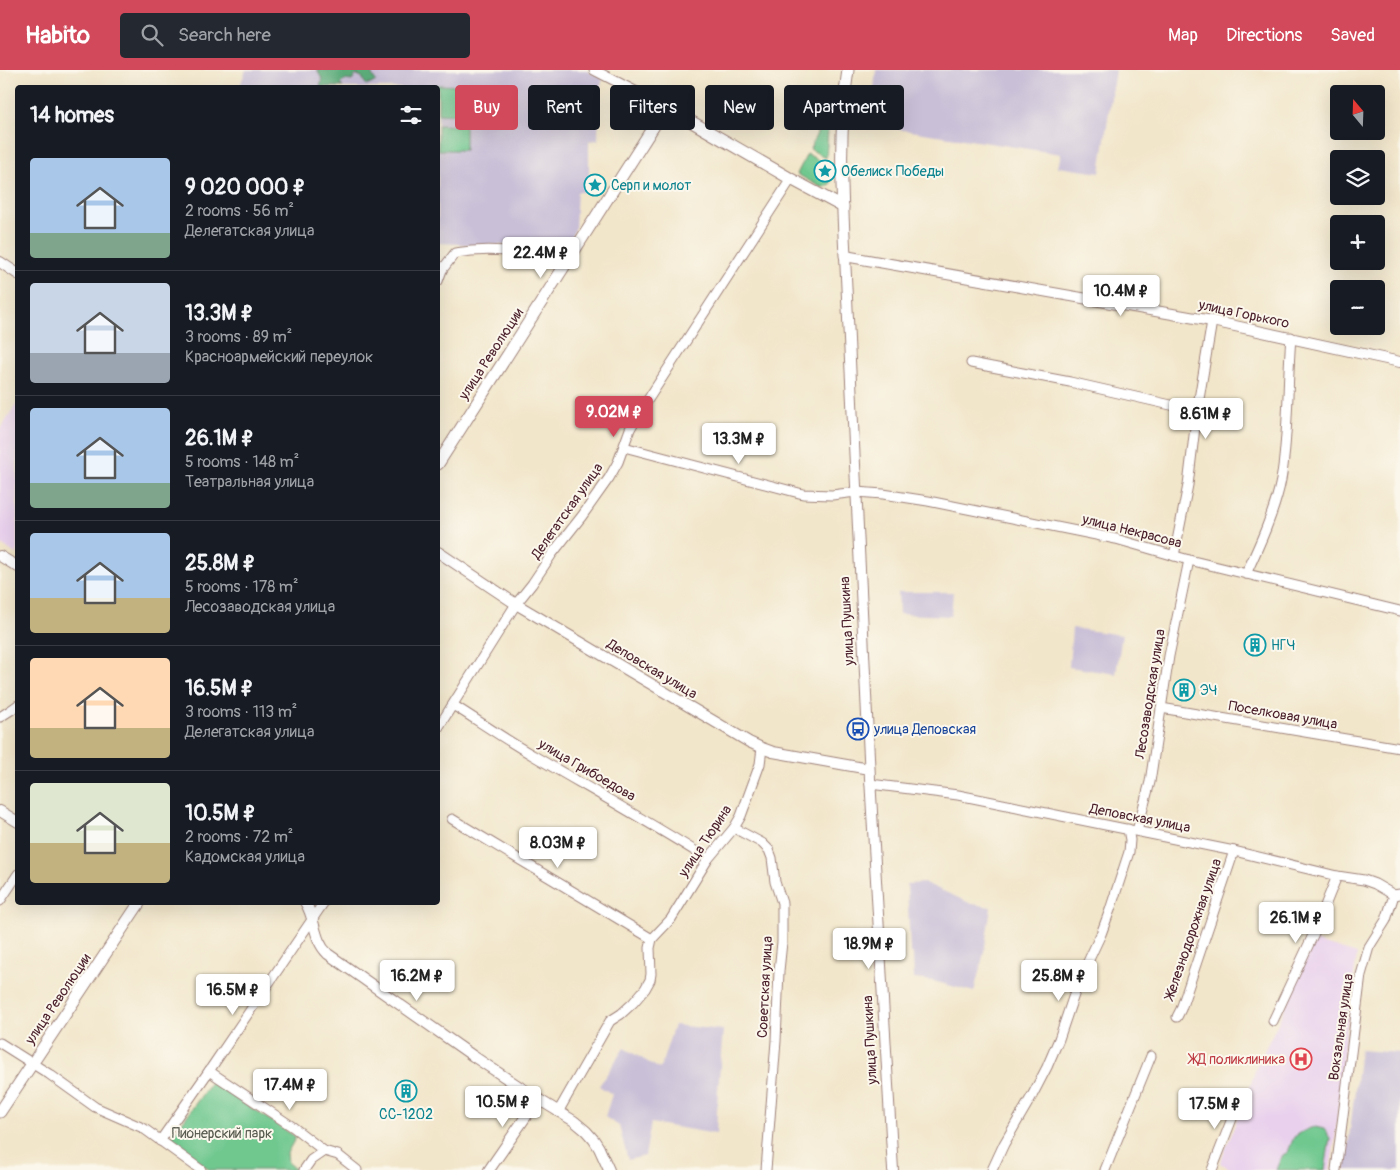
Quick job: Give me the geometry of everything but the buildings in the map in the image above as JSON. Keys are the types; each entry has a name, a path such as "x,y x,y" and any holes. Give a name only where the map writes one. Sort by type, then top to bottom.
{"main road":[{"name":"улица Пушкина","path":"845,256 841,127 848,70"},
{"path":"695,124 843,207"},
{"name":"улица Революции","path":"440,461 651,130"},
{"name":"улица Революции","path":"0,1112 138,905"}],"street":[{"path":"594,70 612,74 630,85"},
{"name":"Делегатская улица","path":"440,725 516,604 582,516 618,462 630,429 638,415 791,179"},
{"path":"440,276 455,252 472,250 529,254 567,263"},
{"name":"улица Горького","path":"845,256 1212,320 1400,362"},
{"name":"улица Пушкина","path":"845,256 869,769 893,1170"},
{"path":"0,262 15,272"},
{"path":"1174,556 1188,485 1212,320"},
{"path":"1246,574 1264,531 1280,482 1285,439 1290,338"},
{"path":"971,363 1070,382 1198,411"},
{"name":"улица Некрасова","path":"624,446 803,494 832,495 856,492 928,500 1116,539 1189,560 1400,611"},
{"name":"Деповская улица","path":"440,553 516,604 749,742 773,752 869,769"},
{"path":"0,556 15,565"},
{"name":"Лесозаводская улица","path":"992,1170 1004,1144 1047,1067 1059,1039 1078,983 1101,934 1129,852 1132,830 1150,782 1169,656 1189,560"},
{"name":"улица Грибоедова","path":"453,705 708,859"},
{"path":"0,717 15,707"},
{"name":"Поселковая улица","path":"1161,708 1400,748"},
{"name":"улица Тюрина","path":"652,939 671,919 708,859 734,828 741,816 760,764 762,748"},
{"name":"Деповская улица","path":"870,784 958,795 1234,851 1375,884 1397,894"},
{"path":"0,811 15,820"},
{"path":"452,819 652,939 650,948 650,980 633,1003 610,1021 558,1112"},
{"name":"Советская улица","path":"734,828 762,843 769,850 775,882 782,903 782,942 766,1170"},
{"name":"Железнодорожная улица","path":"1177,1017 1234,851"},
{"path":"1273,1021 1314,933 1337,876"},
{"path":"0,901 15,878"},
{"name":"Вокзальная улица","path":"1336,1170 1361,975 1369,947 1386,920 1397,894"},
{"path":"307,905 319,943 328,954 457,1045 580,1126 594,1140 609,1170"},
{"path":"160,1141 322,905"},
{"path":"0,1044 32,1063 95,1107 143,1128 201,1170"},
{"path":"1105,1170 1151,1056"},
{"path":"209,1071 293,1127 324,1151 338,1155 357,1170"},
{"path":"1212,1170 1240,1098"},
{"path":"489,1170 538,1099"},
{"path":"304,1170 311,1160 324,1151"}],"shaded area":[{"path":"246,70 585,70 603,79 600,89 600,85 528,85 528,130 598,130 598,140 589,141 589,192 577,192 575,230 565,245 440,243 440,85 240,85"},
{"path":"876,70 1115,70 1100,173 1058,167 1061,154 903,130 904,85 874,85"},
{"path":"15,406 15,554 0,543 0,429"},
{"path":"898,592 953,592 951,616 899,614"},
{"path":"1072,628 1122,635 1116,674 1069,667"},
{"path":"925,883 972,904 991,907 984,952 974,992 933,981 914,979 913,954 910,951 907,884"},
{"name":"ЖД поликлиника","path":"1314,941 1357,954 1330,1170 1233,1170 1220,1163 1256,1067 1277,1025"},
{"path":"674,1025 723,1030 716,1134 651,1123 645,1156 628,1160 619,1126 605,1117 612,1094 599,1086 624,1048 660,1069"},
{"path":"1360,1050 1400,1053 1400,1170 1345,1170"}],"green space":[{"path":"317,70 369,70 376,81 366,85 362,77 356,75 352,81 345,80 341,85 320,85 322,79"},
{"path":"440,85 455,86 455,115 440,114"},
{"path":"440,125 455,126 455,130 465,130 465,150 440,150"},
{"path":"818,130 828,130 826,158 810,149"},
{"path":"807,154 832,167 833,178 830,184 820,187 797,174"},
{"name":"Пионерский парк","path":"211,1082 296,1137 287,1153 288,1163 296,1170 210,1170 169,1141"},
{"path":"1315,1127 1324,1129 1330,1138 1325,1170 1276,1170 1283,1155 1288,1152 1294,1137"}],"place":[{"name":"Обелиск Победы","path":"825,171"},
{"name":"Серп и молот","path":"595,185"},
{"name":"НГЧ","path":"1255,645"},
{"name":"ЭЧ","path":"1184,690"},
{"name":"улица Деповская","path":"858,729"},
{"name":"ЖД поликлиника","path":"1301,1059"},
{"name":"СС-1202","path":"406,1091"}]}
